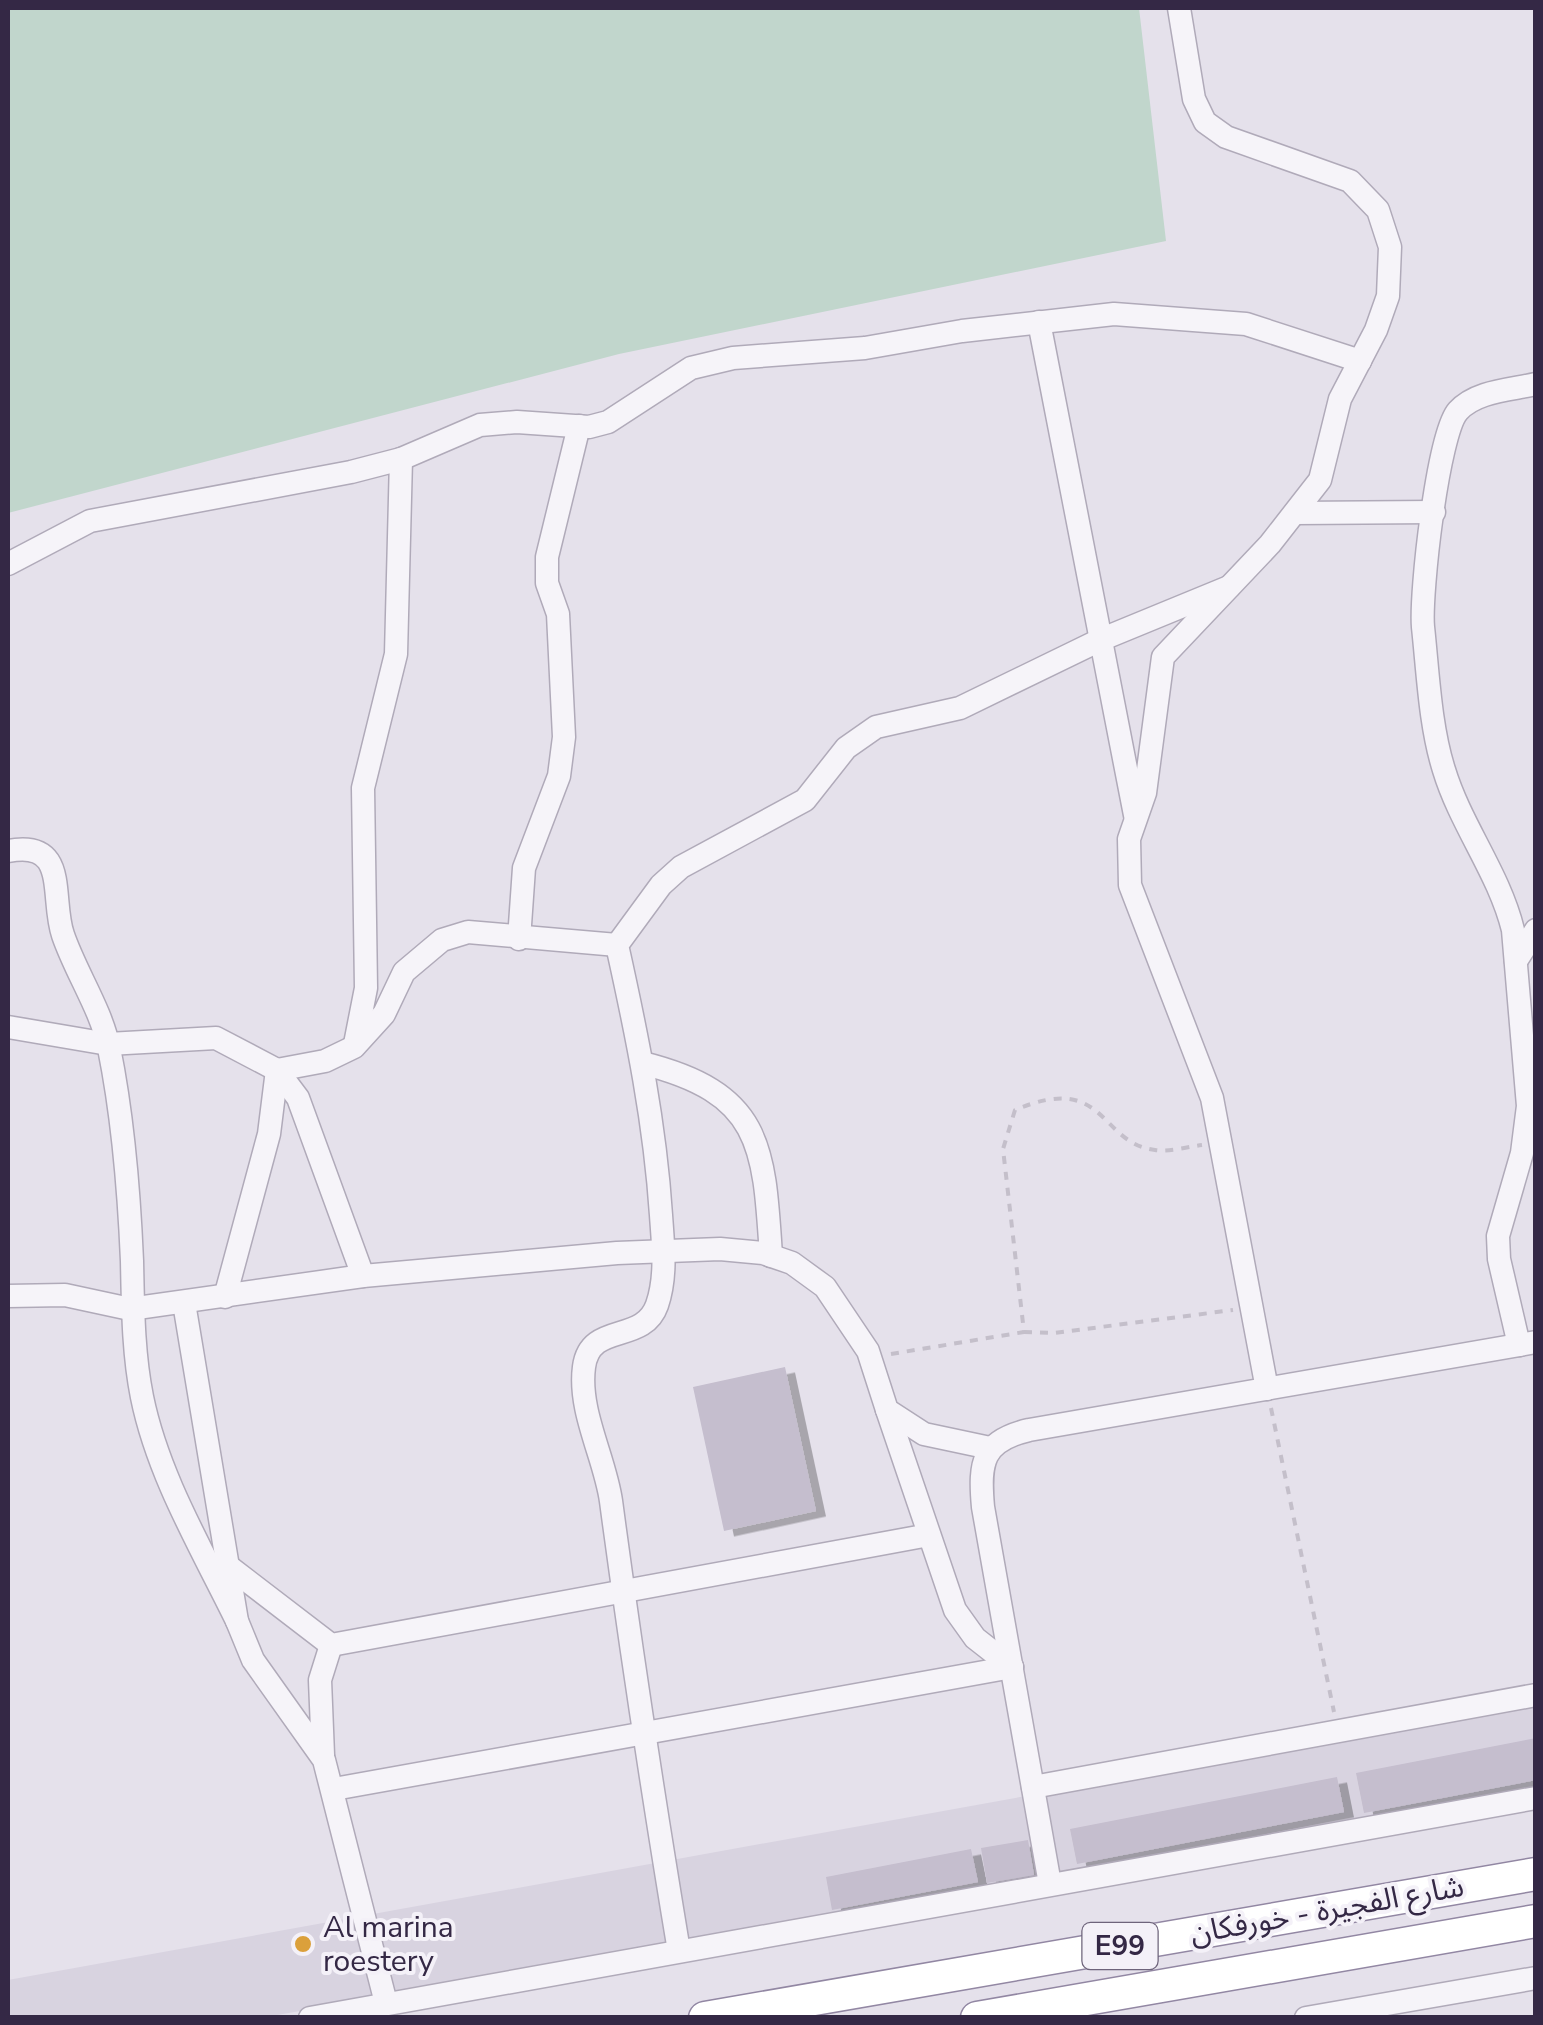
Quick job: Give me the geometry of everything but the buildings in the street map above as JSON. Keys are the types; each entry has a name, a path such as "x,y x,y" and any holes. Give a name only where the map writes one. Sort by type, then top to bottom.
{"highway":[{"name":"شارع الفجيرة - خورفكان","path":"705,2018 1536,1874"},
{"name":"شارع الفجيرة - خورفكان","path":"977,2018 1536,1921"}],"street":[{"path":"1180,8 1194,99 1205,122 1226,137 1350,181 1378,210 1390,247 1392,274 1376,330 1340,399 1320,480 1295,514 1163,657 1144,793 1128,850 1130,885 1198,1056 1221,1143 1267,1389"},
{"path":"8,564 90,521 401,459 480,425 517,422 578,426 608,422 668,381 708,362 798,350 864,348 1114,314 1229,322 1360,361"},
{"path":"1040,322 1136,818"},
{"path":"1050,1884 982,1495 984,1464 990,1448 1000,1438 1029,1430 1527,1343 1499,1259 1498,1236 1522,1153 1528,1106 1518,1023 1516,961 1507,904 1457,806 1437,748 1423,608 1446,433 1456,413 1473,399 1536,384"},
{"path":"518,940 524,868 559,776 562,757 558,614 547,583 547,557 578,426"},
{"path":"354,1048 366,988 363,788 396,654 401,459"},
{"path":"1295,514 1434,512"},
{"path":"679,1951 621,1594 610,1496 584,1370 589,1348 604,1336 638,1330 654,1312 662,1288 657,1158 618,945 661,885 681,866 806,800 846,748 876,727 960,708 1100,640 1229,587"},
{"path":"8,851 24,848 40,852 51,864 61,932 108,1044 128,1190 130,1309 142,1398 163,1468 252,1660 324,1760"},
{"path":"1516,961 1536,930"},
{"path":"277,1070 325,1061 354,1048 384,1014 404,972 442,940 468,932 518,940 618,945"},
{"path":"8,1027 108,1044 216,1038 277,1070 298,1098 363,1276"},
{"path":"642,1064 688,1075 721,1094 741,1115 759,1150 771,1256"},
{"path":"226,1297 269,1134 277,1070"},
{"path":"8,1296 65,1295 130,1309 363,1276 663,1251 720,1249 792,1263 825,1287 870,1357 955,1610 974,1638 1012,1666"},
{"path":"184,1303 237,1622"},
{"path":"887,1410 924,1434 990,1448"},
{"path":"228,1566 330,1645 930,1535"},
{"path":"330,1645 320,1680 318,1720 324,1760 386,2003"},
{"path":"334,1789 642,1730 1012,1666"},
{"path":"1033,1787 1536,1695"},
{"path":"310,2018 1536,1798"},
{"path":"1306,2018 1536,1978"}],"path":[{"path":"1024,1332 1003,1149 1015,1110 1032,1103 1078,1099 1101,1112 1134,1143 1155,1150 1221,1143"},
{"path":"870,1357 1024,1332 1054,1332 1252,1307"},
{"path":"1267,1389 1338,1731"}],"shaded area":[{"path":"1535,1704 1535,1793 266,2017 8,2018 8,1980"}],"green space":[{"path":"8,8 1139,8 1166,241 619,354 8,513"}],"place":[{"name":"Al marina roestery","path":"303,1944"}]}
